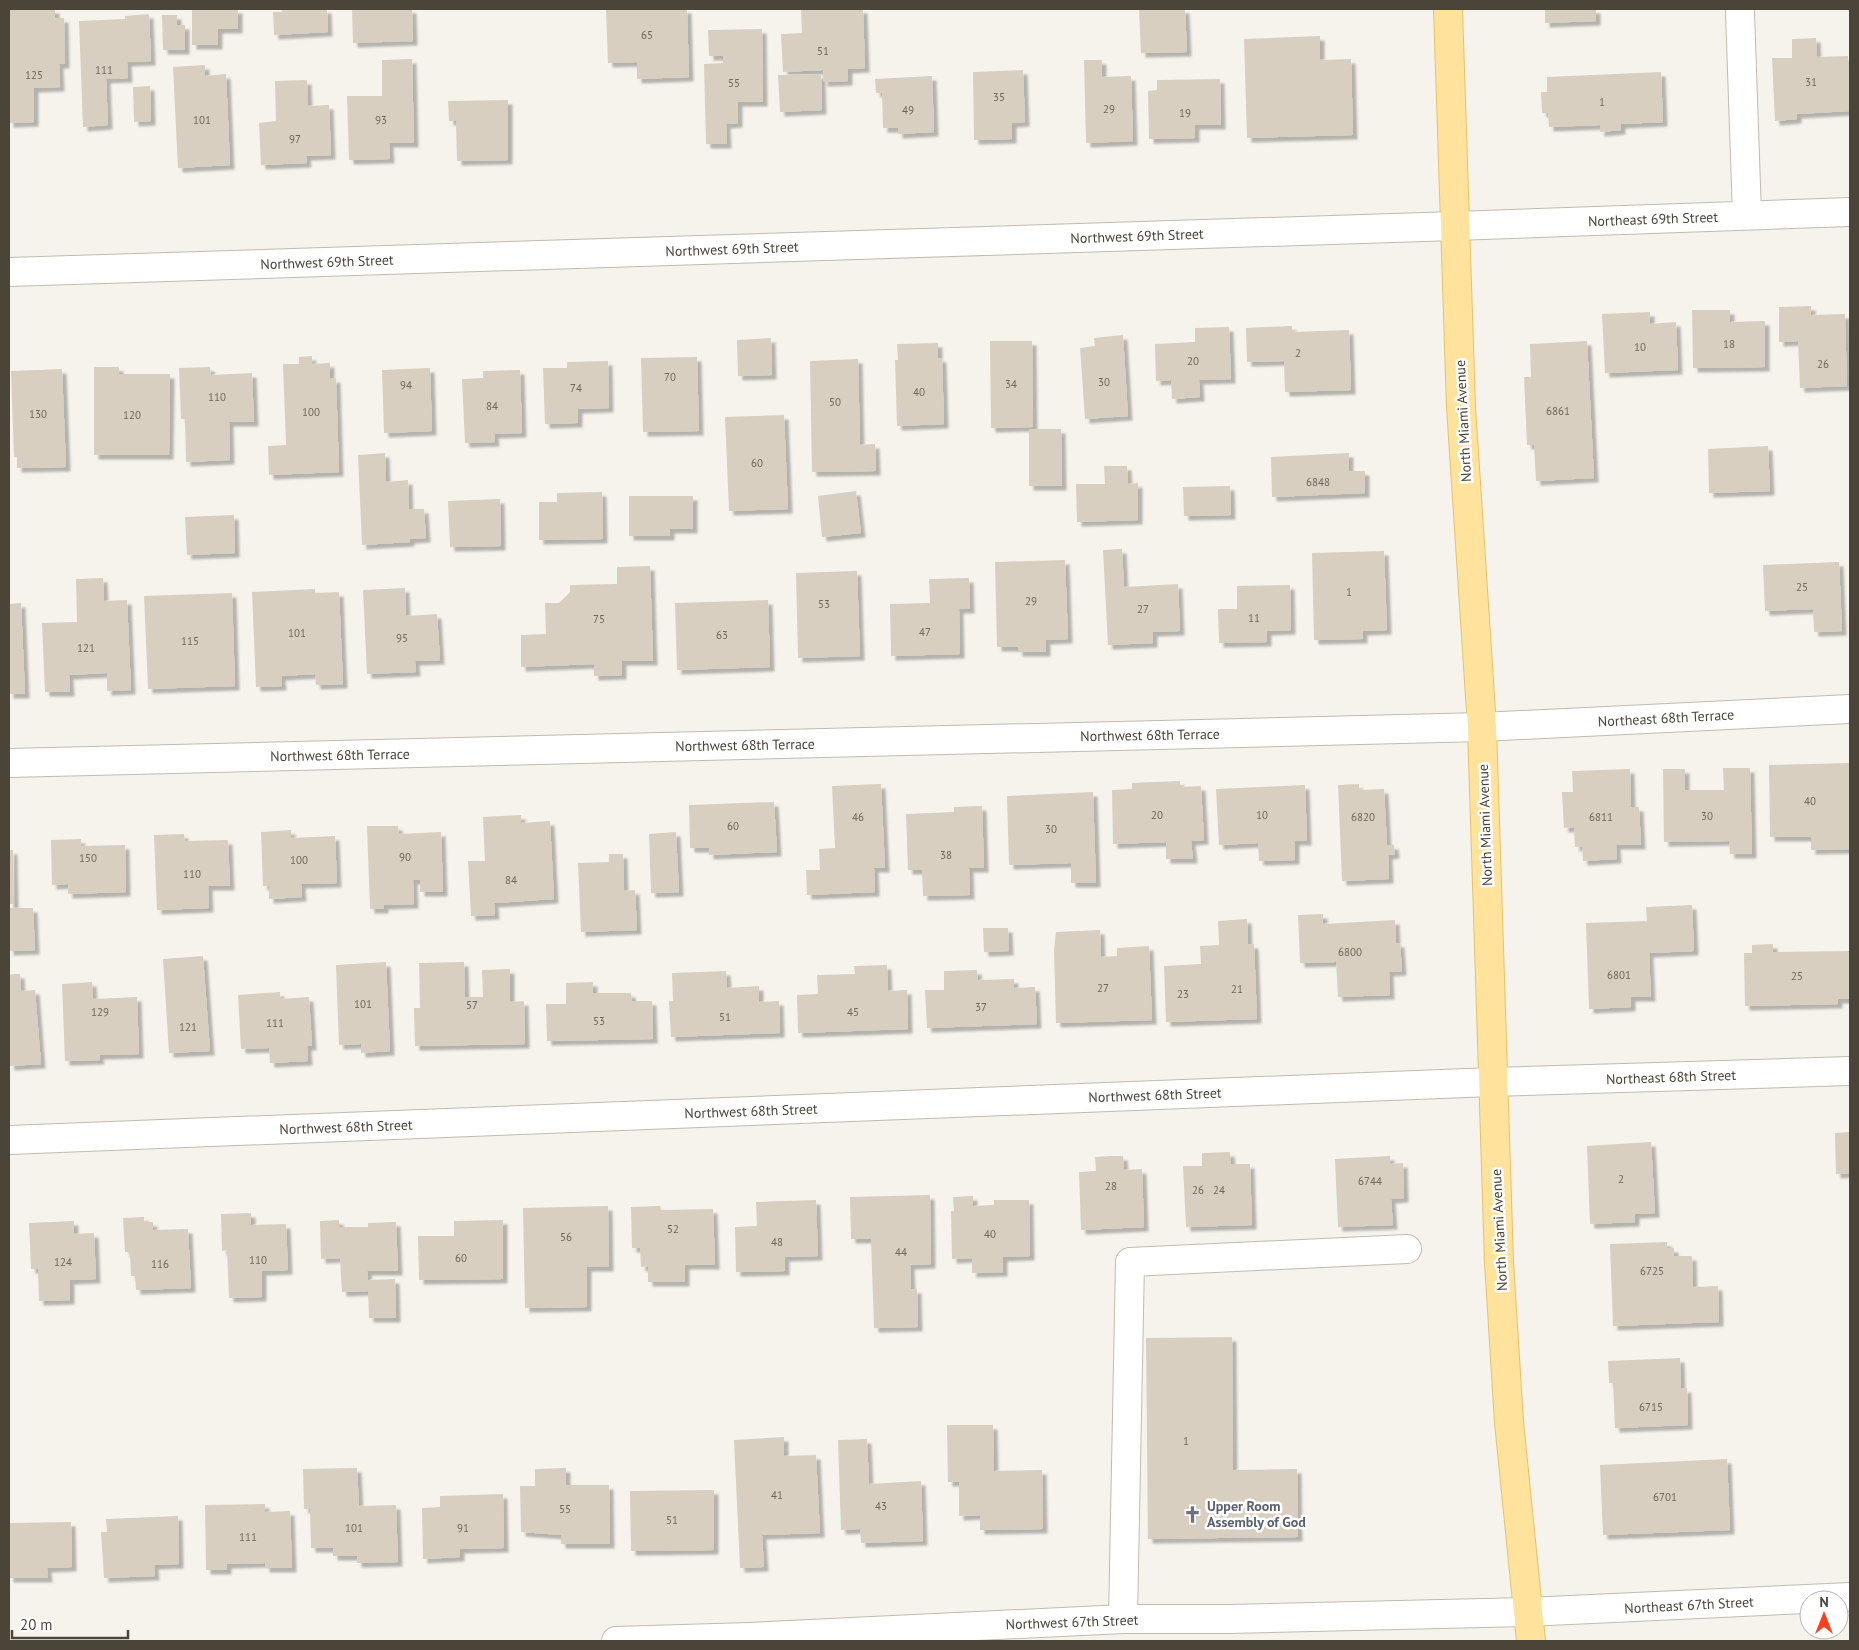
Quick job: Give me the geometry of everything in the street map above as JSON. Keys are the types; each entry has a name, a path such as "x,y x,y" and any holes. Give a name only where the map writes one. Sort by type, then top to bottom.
{"main road":[{"name":"North Miami Avenue","path":"1448,9 1461,407 1482,727 1499,1262 1509,1422 1531,1641"}],"street":[{"path":"1740,12 1747,216"},
{"name":"Northeast 69th Street","path":"1455,226 1850,212"},
{"name":"Northwest 69th Street","path":"9,272 1455,226"},
{"name":"Northeast 68th Terrace","path":"1482,727 1850,709"},
{"name":"Northwest 68th Terrace","path":"9,764 1482,727"},
{"name":"Northeast 68th Street","path":"1492,1082 1850,1072"},
{"name":"Northwest 68th Street","path":"9,1140 1492,1082"},
{"path":"1123,1619 1130,1262 1407,1249"},
{"name":"Northeast 67th Street","path":"1527,1612 1850,1597"},
{"name":"Northwest 67th Street","path":"616,1641 749,1639 1123,1619 1231,1630 1527,1612"}],"building":[{"path":"9,9 55,9 55,18 64,18 65,64 59,64 60,87 34,88 34,122 9,123"},
{"path":"192,9 238,9 238,29 218,29 218,45 192,45"},
{"path":"281,9 327,9 328,32 274,35 273,12 282,12"},
{"path":"352,9 412,9 413,41 353,43"},
{"path":"606,9 687,9 689,77 637,79 637,62 608,63"},
{"path":"801,9 863,9 865,68 848,69 848,81 823,82 823,70 783,72 781,34 802,33"},
{"path":"1139,9 1185,9 1187,52 1141,53"},
{"path":"1545,9 1596,9 1596,21 1545,23"},
{"path":"149,14 151,61 127,62 128,78 106,79 108,125 83,127 79,21 125,19 125,16"},
{"path":"162,15 177,15 177,25 185,25 185,50 163,50"},
{"path":"762,29 763,102 738,102 738,123 726,124 727,144 706,144 704,64 723,63 723,56 709,56 708,30"},
{"path":"1320,36 1320,60 1351,59 1353,135 1247,138 1244,39"},
{"path":"1816,38 1817,57 1848,56 1850,111 1797,114 1797,119 1775,121 1772,58 1792,58 1792,39"},
{"path":"412,59 414,143 389,143 390,159 349,160 347,96 382,96 382,60"},
{"path":"1084,60 1102,60 1102,77 1131,76 1133,141 1086,143"},
{"path":"205,65 205,76 226,74 230,165 178,168 173,67"},
{"path":"1023,70 1025,122 1012,123 1012,139 974,140 973,72"},
{"path":"1661,72 1663,122 1621,124 1621,130 1600,132 1600,125 1549,127 1548,113 1542,113 1541,92 1547,92 1547,77"},
{"path":"821,74 822,110 780,112 778,75"},
{"path":"932,76 934,132 898,134 898,128 883,128 882,93 876,93 875,79"},
{"path":"1220,79 1221,125 1195,125 1195,138 1149,139 1148,91 1157,90 1157,80"},
{"path":"307,80 308,106 329,105 331,155 306,156 307,163 261,165 259,123 276,121 275,81"},
{"path":"150,86 151,121 134,122 133,87"},
{"path":"508,100 508,160 457,161 456,121 449,121 448,101"},
{"path":"1811,306 1811,315 1845,314 1847,386 1800,388 1798,341 1779,342 1779,307"},
{"path":"1692,310 1730,310 1730,322 1765,321 1765,367 1693,368"},
{"path":"1650,312 1650,324 1676,322 1678,370 1605,373 1602,314"},
{"path":"1292,326 1292,332 1349,330 1351,390 1285,392 1284,361 1247,362 1246,328"},
{"path":"1229,327 1231,379 1199,380 1200,397 1172,399 1171,380 1156,381 1155,344 1195,342 1195,328"},
{"path":"1123,335 1128,416 1085,419 1080,348 1095,346 1094,338"},
{"path":"771,338 772,375 738,376 737,340"},
{"path":"990,341 1032,341 1033,427 991,428"},
{"path":"1587,341 1594,478 1536,481 1534,445 1527,445 1524,377 1531,377 1530,344"},
{"path":"938,343 938,358 942,358 944,424 897,426 895,360 898,360 897,344"},
{"path":"312,356 312,364 330,363 330,379 336,378 339,472 269,475 268,446 286,445 283,364 299,364 299,357"},
{"path":"697,357 699,431 643,432 641,358"},
{"path":"858,359 860,445 875,444 876,471 812,472 810,361"},
{"path":"608,361 609,408 578,409 578,423 545,424 543,368 567,368 567,362"},
{"path":"94,367 119,367 119,374 170,374 169,455 94,455"},
{"path":"210,367 211,375 252,373 254,422 229,422 230,460 186,462 185,419 181,419 179,368"},
{"path":"430,368 432,431 384,433 382,370"},
{"path":"62,369 66,467 17,468 17,457 14,457 11,371"},
{"path":"520,370 522,433 494,434 495,442 465,443 462,379 483,378 483,371"},
{"path":"784,415 788,509 729,511 725,417"},
{"path":"1029,429 1061,429 1062,486 1029,486"},
{"path":"1768,446 1770,491 1709,493 1708,449"},
{"path":"385,453 386,482 408,480 409,509 424,509 426,538 410,539 410,542 362,545 358,455"},
{"path":"1349,453 1349,471 1365,471 1365,493 1272,497 1271,457"},
{"path":"1104,466 1127,466 1128,484 1138,483 1138,520 1077,522 1076,484 1105,484"},
{"path":"1230,486 1231,515 1184,516 1183,487"},
{"path":"856,491 861,533 822,537 818,496"},
{"path":"602,492 603,539 539,540 539,502 557,502 557,493"},
{"path":"629,496 693,496 693,529 670,529 670,536 629,536"},
{"path":"500,499 501,546 450,547 448,501"},
{"path":"234,515 235,553 187,555 185,517"},
{"path":"1122,549 1124,587 1178,584 1180,631 1153,632 1153,643 1108,645 1103,550"},
{"path":"1384,551 1387,630 1363,631 1363,639 1314,640 1312,553"},
{"path":"1065,560 1068,639 1046,640 1046,652 1018,652 1018,647 997,647 995,562"},
{"path":"1839,562 1842,631 1814,632 1813,609 1765,611 1763,565"},
{"path":"650,566 653,661 622,661 622,675 594,676 594,664 521,667 521,635 546,634 545,603 559,603 570,592 570,585 617,584 617,567"},
{"path":"857,571 860,656 798,658 796,573"},
{"path":"103,578 104,601 127,600 131,690 107,691 107,673 69,675 70,692 45,692 42,623 77,622 76,579"},
{"path":"969,578 970,609 959,609 960,654 891,656 890,604 930,603 929,579"},
{"path":"1290,585 1291,630 1267,631 1267,642 1219,643 1218,609 1237,609 1237,586"},
{"path":"405,588 406,616 437,614 440,660 415,661 416,672 367,674 363,590"},
{"path":"315,589 315,593 339,592 343,684 316,685 315,674 281,676 282,686 256,687 252,592"},
{"path":"232,593 235,686 148,689 144,596"},
{"path":"768,600 770,667 677,670 675,603"},
{"path":"21,603 25,694 9,694 9,604"},
{"path":"1850,763 1850,849 1811,850 1811,837 1770,837 1769,765"},
{"path":"1723,768 1750,768 1752,854 1730,854 1729,841 1664,842 1663,769 1685,769 1685,790 1724,790"},
{"path":"1630,769 1631,807 1639,807 1641,845 1616,845 1617,859 1583,861 1582,846 1575,847 1574,827 1564,828 1562,792 1573,792 1572,771"},
{"path":"1180,781 1180,787 1201,786 1204,840 1191,841 1193,859 1166,859 1166,842 1113,844 1112,790 1132,789 1132,783"},
{"path":"881,784 885,868 874,868 875,892 807,895 806,870 820,870 819,849 835,848 832,786"},
{"path":"1359,784 1359,790 1384,789 1387,845 1394,845 1395,854 1388,855 1389,879 1342,881 1338,785"},
{"path":"1305,785 1307,841 1295,841 1295,860 1259,861 1258,843 1219,845 1216,789"},
{"path":"1093,792 1096,883 1071,883 1071,863 1009,865 1007,796"},
{"path":"774,802 777,852 709,855 709,848 690,848 689,805"},
{"path":"982,806 984,868 969,868 970,895 923,896 922,870 908,870 906,814 954,812 954,807"},
{"path":"521,815 521,823 550,821 554,899 494,903 495,915 471,916 468,861 485,861 483,817"},
{"path":"367,826 398,826 399,834 441,832 443,892 420,892 420,880 413,880 414,904 384,905 384,909 370,909"},
{"path":"291,830 291,838 335,836 337,883 301,884 302,897 269,899 269,886 263,886 261,832"},
{"path":"676,832 679,892 651,893 649,834"},
{"path":"184,834 185,841 228,840 230,886 208,886 209,908 157,910 154,835"},
{"path":"81,839 81,846 125,845 126,892 68,894 68,884 52,885 51,840"},
{"path":"9,850 13,850 14,904 9,904"},
{"path":"609,854 623,854 624,891 635,890 637,930 581,932 578,863 609,862"},
{"path":"1692,905 1694,951 1649,953 1651,997 1631,997 1631,1007 1589,1009 1586,923 1647,921 1646,907"},
{"path":"9,908 33,908 35,950 9,951"},
{"path":"1323,914 1323,924 1395,920 1396,943 1400,943 1402,971 1389,972 1390,995 1338,997 1336,962 1300,963 1298,915"},
{"path":"1247,919 1248,944 1254,944 1257,1019 1166,1022 1164,966 1201,964 1200,946 1219,945 1218,921"},
{"path":"983,928 1008,928 1009,951 984,952"},
{"path":"1100,930 1101,957 1117,956 1117,948 1149,946 1152,1020 1056,1023 1054,950 1056,932"},
{"path":"1773,944 1773,952 1850,951 1850,999 1838,999 1838,1004 1745,1006 1744,953 1752,953 1752,945"},
{"path":"203,956 210,1051 169,1053 163,959"},
{"path":"386,962 390,1051 361,1053 361,1044 339,1045 336,965"},
{"path":"464,962 465,997 483,997 482,970 510,969 510,1002 524,1001 525,1044 415,1046 414,1008 420,1008 419,963"},
{"path":"887,965 888,991 907,990 908,1029 798,1033 797,995 818,994 817,975 855,974 854,966"},
{"path":"977,970 978,980 1014,979 1014,988 1035,987 1037,1024 927,1028 925,990 944,990 944,971"},
{"path":"726,971 727,988 759,986 759,1002 779,1001 780,1033 671,1037 669,1001 673,1001 672,973"},
{"path":"20,974 21,991 35,990 41,1064 10,1066 9,975"},
{"path":"92,982 93,999 137,997 139,1054 99,1055 100,1060 65,1061 62,984"},
{"path":"593,982 593,993 631,993 632,1001 652,1001 653,1039 547,1041 546,1004 566,1004 566,983"},
{"path":"280,992 280,999 309,997 312,1046 307,1046 308,1061 270,1063 269,1048 241,1049 238,995"},
{"path":"1850,1132 1850,1173 1836,1174 1835,1133"},
{"path":"1651,1142 1655,1213 1635,1214 1635,1222 1590,1224 1587,1146"},
{"path":"1230,1152 1231,1164 1250,1164 1252,1225 1186,1227 1183,1166 1202,1166 1202,1153"},
{"path":"1123,1156 1124,1170 1142,1169 1144,1227 1081,1230 1079,1172 1096,1171 1095,1157"},
{"path":"1390,1156 1390,1164 1403,1163 1404,1198 1391,1199 1393,1225 1338,1227 1335,1159"},
{"path":"930,1195 931,1264 910,1265 911,1289 917,1289 918,1327 874,1328 871,1239 851,1239 850,1197"},
{"path":"973,1196 973,1206 994,1205 994,1200 1029,1200 1030,1256 1003,1257 1003,1272 972,1273 972,1258 952,1259 951,1211 954,1211 953,1197"},
{"path":"816,1200 818,1256 785,1257 785,1271 736,1272 735,1227 757,1226 756,1202"},
{"path":"608,1206 609,1267 587,1267 587,1307 525,1308 523,1208"},
{"path":"660,1206 661,1210 713,1209 715,1265 685,1265 685,1282 648,1282 648,1266 641,1267 640,1248 632,1248 631,1207"},
{"path":"251,1213 251,1225 286,1224 288,1270 262,1271 262,1297 229,1298 227,1250 222,1251 221,1214"},
{"path":"144,1217 144,1222 153,1222 153,1230 188,1229 191,1288 136,1290 135,1276 131,1276 130,1252 125,1252 123,1218"},
{"path":"339,1220 339,1227 368,1227 368,1223 396,1222 398,1271 367,1271 368,1280 395,1279 396,1318 369,1318 368,1291 342,1292 340,1258 321,1259 320,1221"},
{"path":"503,1220 503,1279 419,1280 418,1236 454,1236 454,1221"},
{"path":"74,1221 74,1234 94,1233 96,1279 70,1280 70,1300 39,1301 38,1269 31,1269 29,1223"},
{"path":"1667,1242 1667,1248 1674,1248 1674,1256 1692,1256 1693,1287 1718,1286 1719,1322 1613,1326 1610,1244"},
{"path":"1232,1337 1233,1470 1297,1469 1298,1537 1148,1539 1146,1338"},
{"path":"1680,1358 1681,1389 1687,1388 1688,1425 1615,1428 1613,1383 1609,1383 1608,1361"},
{"path":"947,1425 993,1425 994,1471 1042,1470 1043,1529 980,1530 980,1515 959,1516 959,1482 948,1482"},
{"path":"784,1437 784,1456 816,1455 820,1533 762,1535 764,1567 740,1568 734,1440"},
{"path":"867,1439 869,1484 921,1481 923,1541 861,1543 860,1529 841,1530 838,1440"},
{"path":"1727,1459 1730,1530 1603,1535 1600,1465"},
{"path":"357,1468 359,1506 396,1505 398,1562 357,1563 357,1556 333,1556 333,1548 311,1548 310,1509 304,1509 303,1469"},
{"path":"566,1468 566,1485 609,1485 610,1544 561,1544 561,1535 521,1532 520,1486 535,1486 535,1469"},
{"path":"714,1490 714,1550 631,1551 630,1491"},
{"path":"503,1494 504,1548 460,1549 460,1557 423,1559 422,1508 440,1507 440,1496"},
{"path":"265,1504 265,1512 290,1511 292,1568 265,1568 265,1563 227,1564 227,1570 206,1570 205,1505"},
{"path":"178,1516 179,1564 154,1565 155,1576 104,1578 101,1532 107,1532 106,1519"},
{"path":"71,1522 72,1567 47,1568 48,1578 9,1578 9,1523"}],"place":[{"name":"Upper Room Assembly of God","path":"1193,1514"}]}
